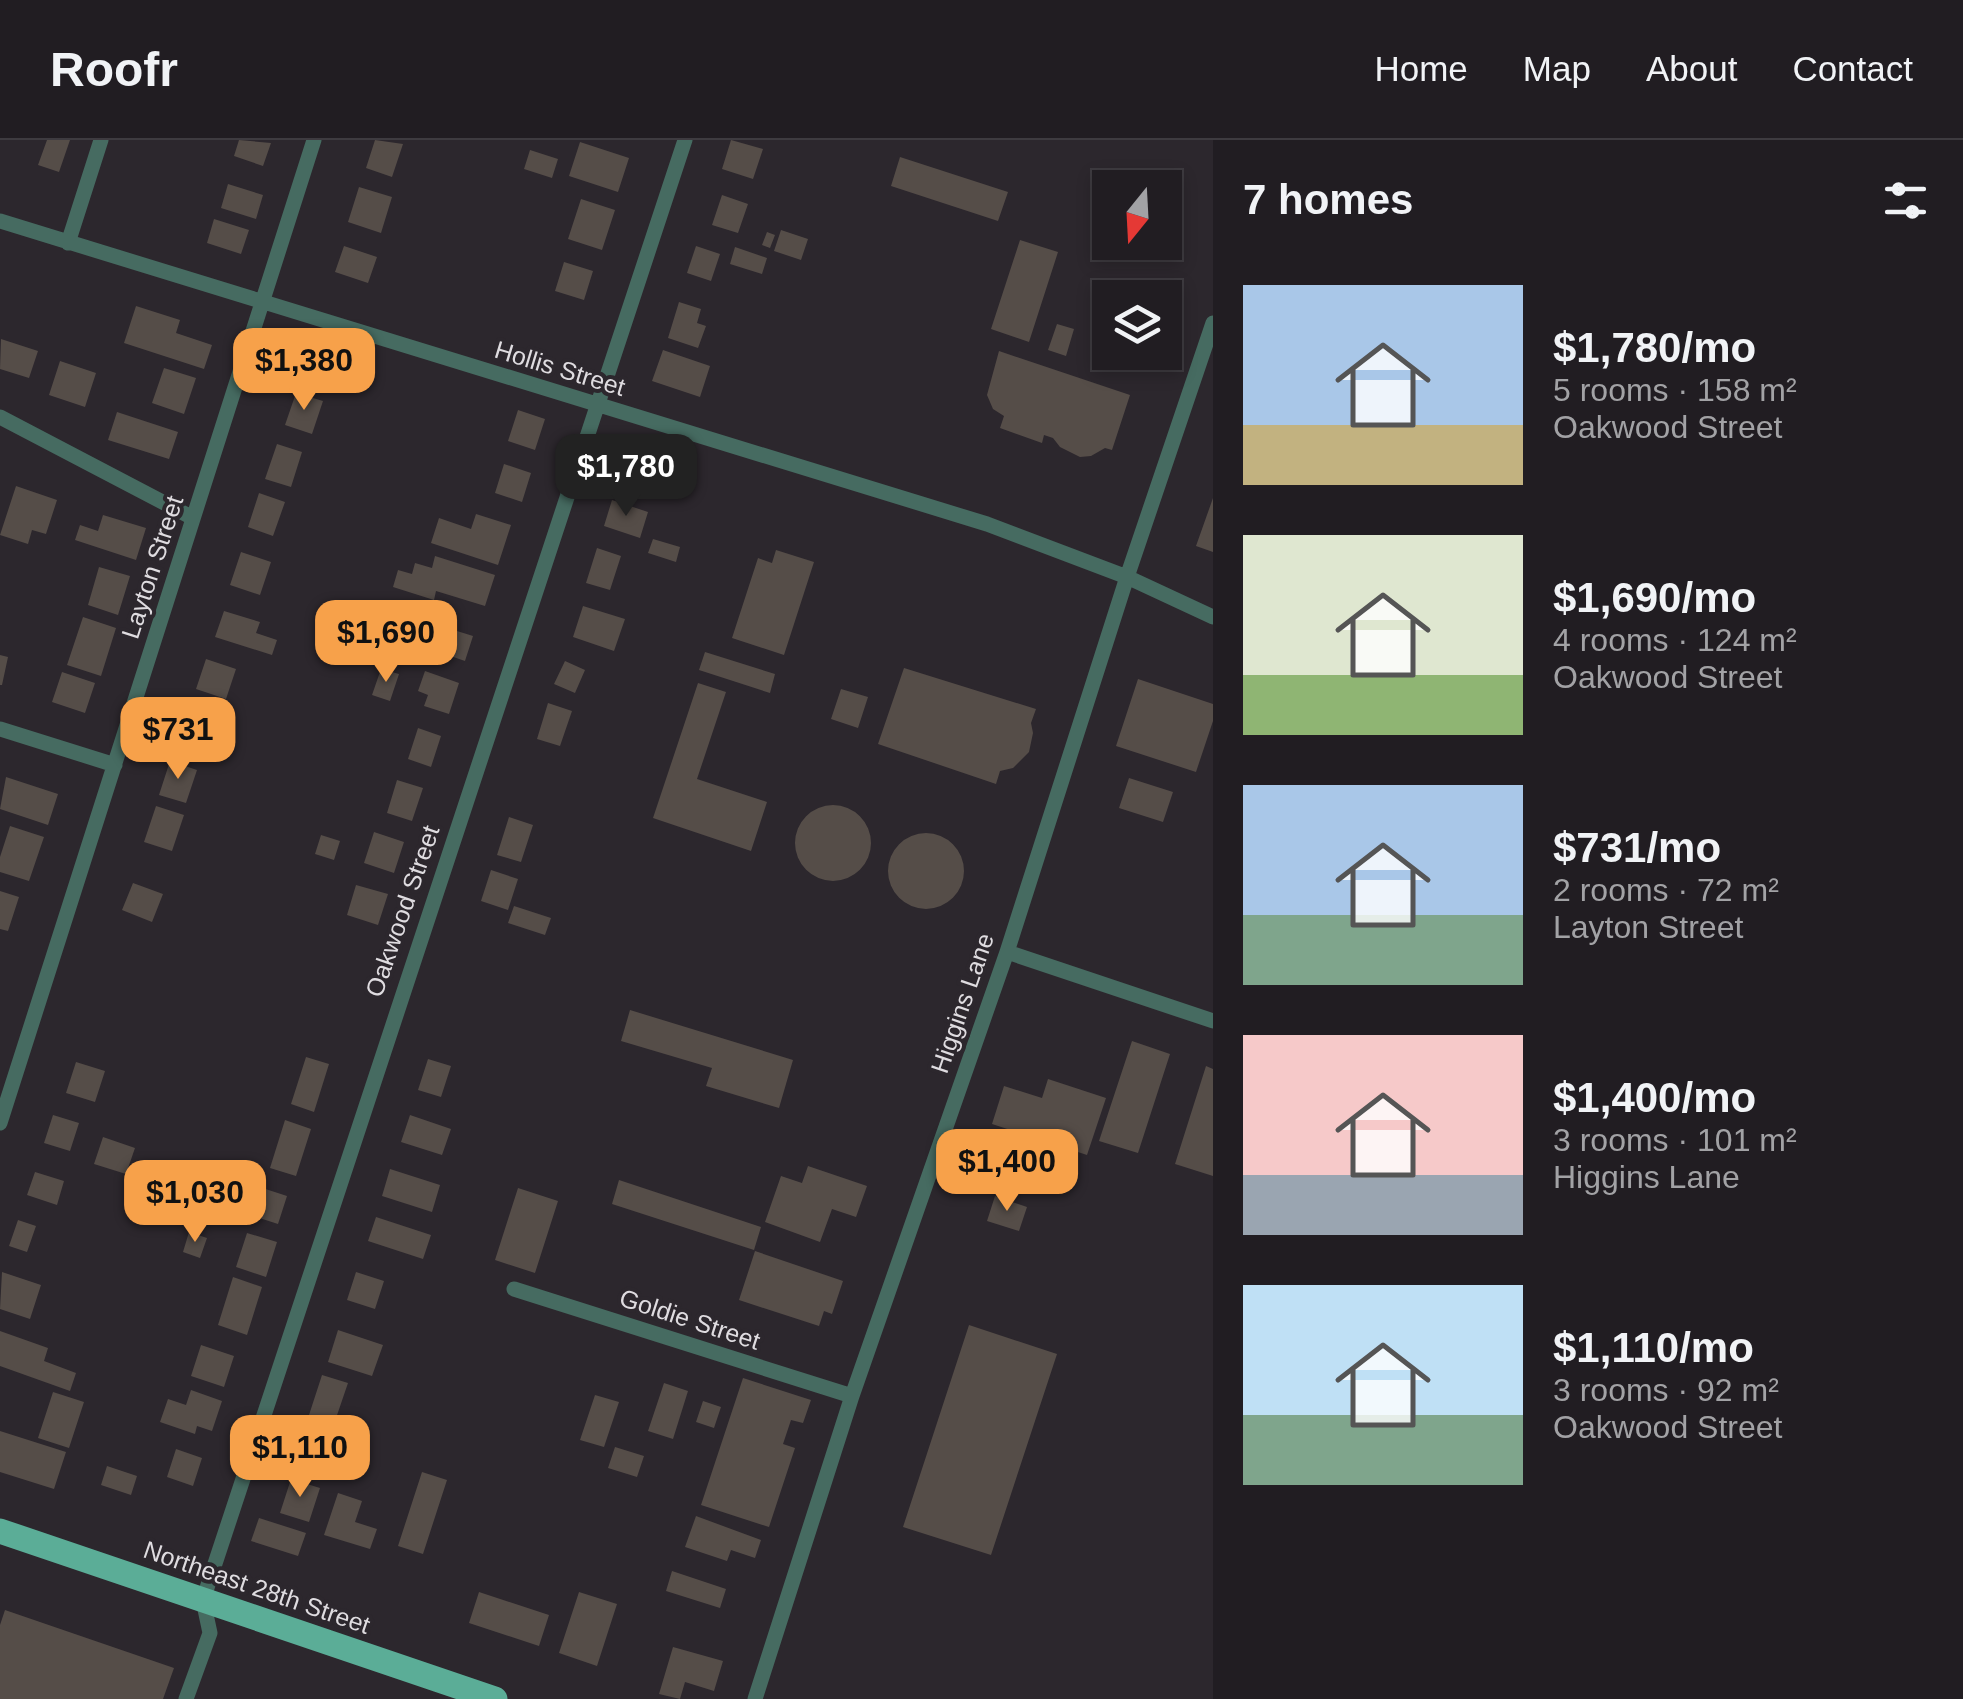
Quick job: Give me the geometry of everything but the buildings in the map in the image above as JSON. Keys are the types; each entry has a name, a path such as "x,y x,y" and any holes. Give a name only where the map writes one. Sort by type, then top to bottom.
{"main road":[{"name":"Northeast 28th Street","path":"0,1531 495,1699"}],"street":[{"path":"68,243 101,140"},
{"name":"Layton Street","path":"0,1123 314,140"},
{"name":"Oakwood Street","path":"186,1699 210,1633 202,1600 685,140"},
{"name":"Hollis Street","path":"0,221 596,406 912,499 1127,577 1213,617"},
{"name":"Higgins Lane","path":"754,1699 852,1396 1007,952 1213,323"},
{"path":"0,418 193,518"},
{"path":"0,728 115,764"},
{"path":"1007,952 1213,1021"},
{"name":"Goldie Street","path":"514,1289 852,1396"}]}
